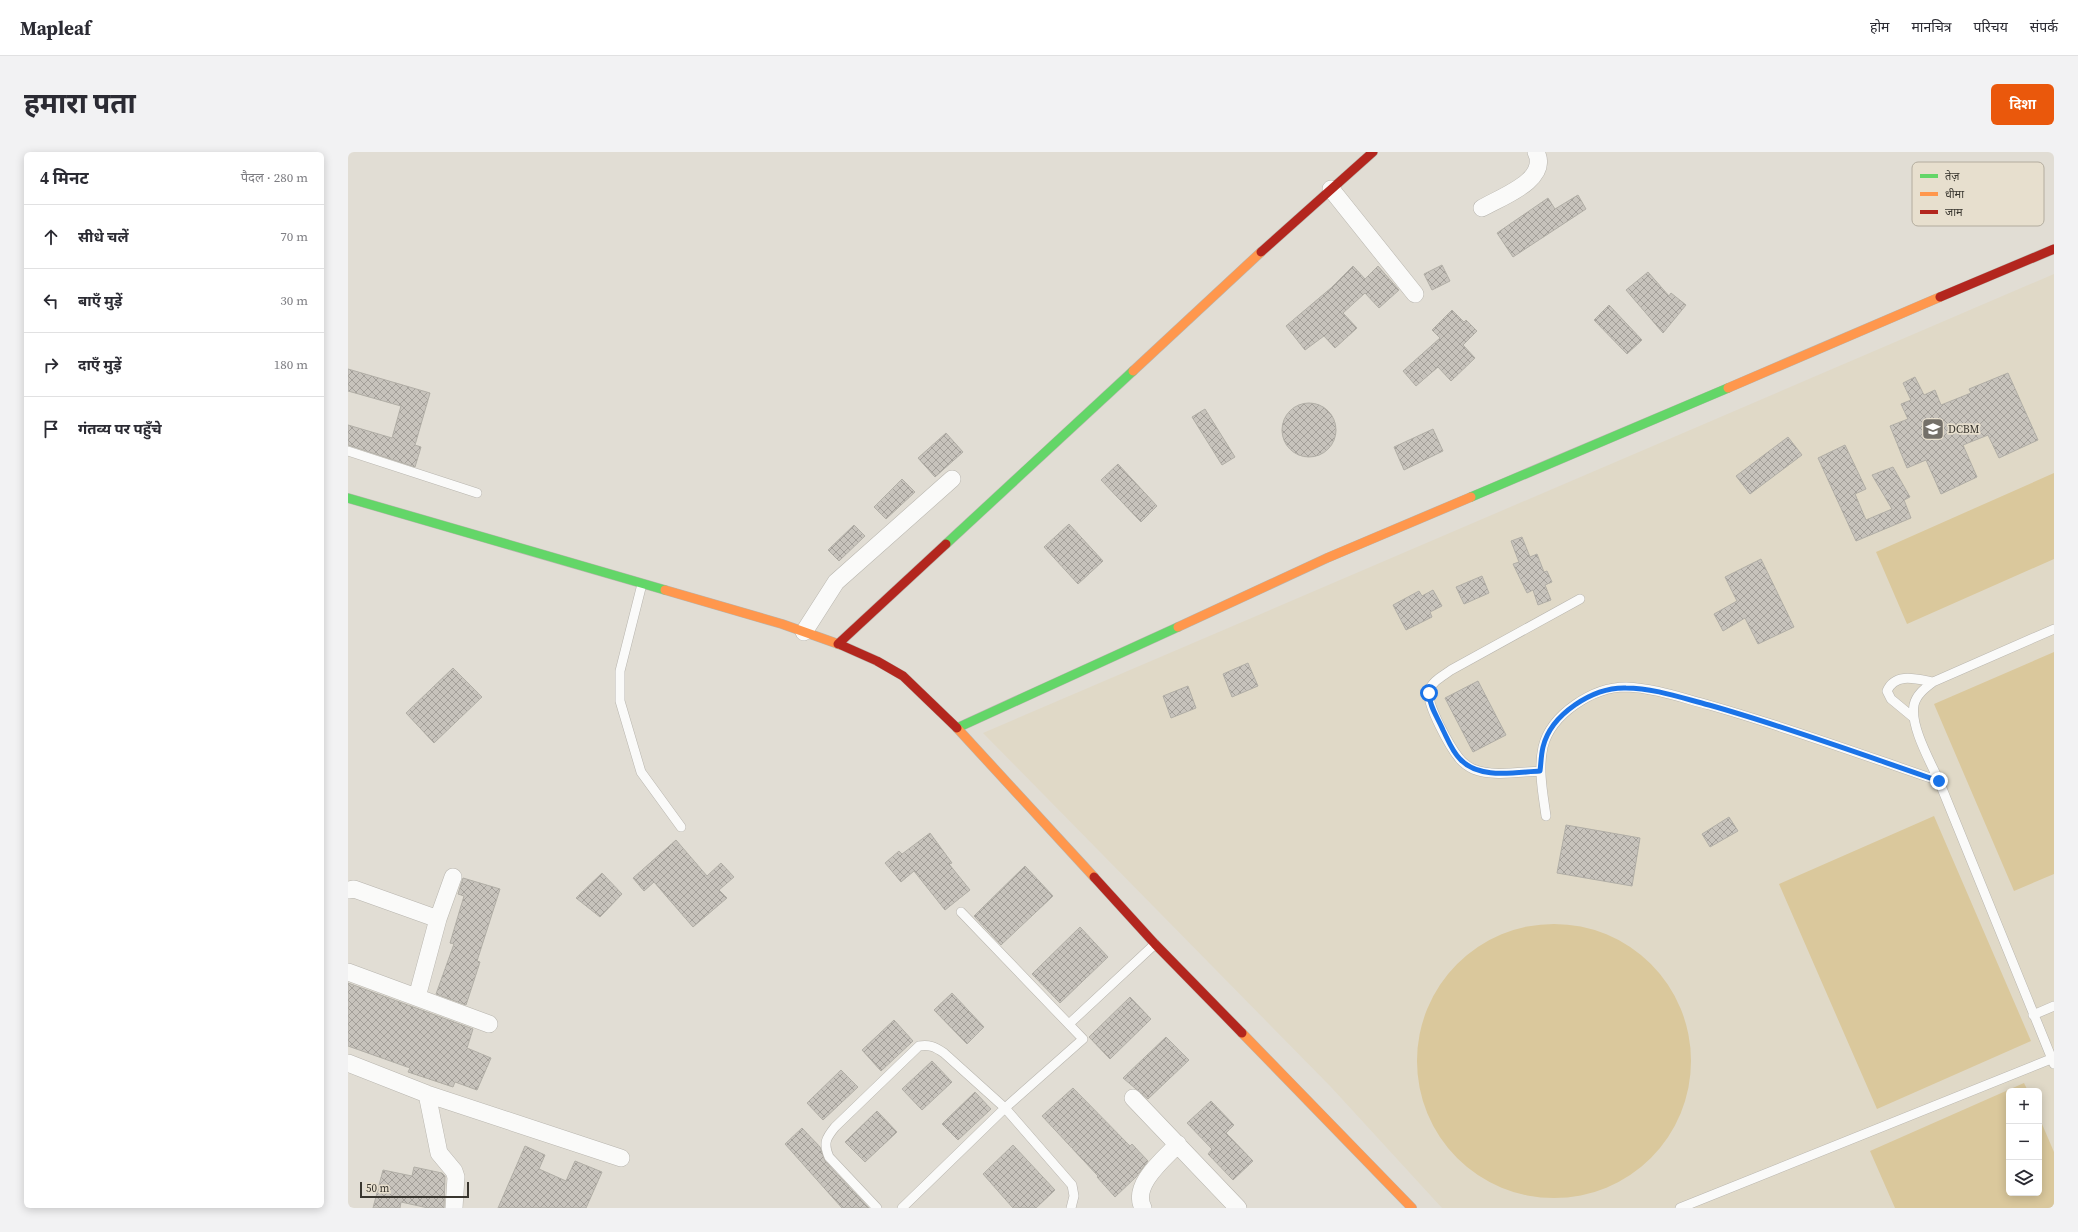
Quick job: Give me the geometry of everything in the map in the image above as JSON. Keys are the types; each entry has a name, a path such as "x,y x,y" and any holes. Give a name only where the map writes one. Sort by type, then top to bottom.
{"street":[{"path":"838,644 1373,152"},
{"path":"1482,208 1535,176 1539,164 1536,152"},
{"path":"1331,189 1415,294"},
{"path":"957,728 1327,558 2054,249"},
{"path":"804,632 836,582 952,479"},
{"path":"348,498 804,632 838,644 877,661 903,676 957,728 1155,944 1412,1208"},
{"path":"416,997 438,920 453,877"},
{"path":"348,890 354,888 438,920"},
{"path":"348,972 489,1024"},
{"path":"348,1063 427,1094 621,1158"},
{"path":"427,1094 439,1153 454,1171 456,1177 454,1208"},
{"path":"1133,1098 1238,1208"},
{"path":"1143,1208 1140,1203 1141,1193 1146,1178 1178,1144"}],"lane":[{"path":"348,451 477,493"},
{"path":"642,584 620,671 620,701 641,772 681,827"},
{"path":"1540,771 1493,773 1481,771 1466,765 1453,750 1430,703 1429,693 1434,682 1451,670 1580,599"},
{"path":"1680,1208 2052,1062 1916,726 1914,718 1914,704 1924,688 1933,682 2054,629"},
{"path":"1914,718 1891,699 1888,691 1890,683 1904,678 1933,682"},
{"path":"1546,816 1540,771 1543,747 1553,726 1560,717 1577,704 1597,694 1625,687 1663,693 1737,713 1939,781"},
{"path":"902,1208 1005,1108 1083,1039 961,912"},
{"path":"1070,1024 1155,944"},
{"path":"2033,1015 2054,1006"},
{"path":"876,1208 829,1157 825,1146 826,1138 835,1126 919,1046 927,1045 936,1047 944,1053 1005,1108 1072,1185 1074,1196 1071,1208"}],"shaded area":[{"path":"2054,274 2054,1208 1442,1208 1331,1087 983,733"},
{"path":"2054,473 2054,559 1907,624 1876,552"},
{"path":"2054,652 2054,874 2014,891 1934,704"},
{"path":"1934,816 2031,1041 1877,1109 1779,884"},
{"path":"1541,924 1567,924 1581,926 1607,934 1630,947 1651,964 1668,985 1681,1008 1689,1034 1691,1061 1689,1088 1681,1114 1668,1137 1651,1158 1630,1175 1607,1188 1581,1196 1567,1198 1541,1198 1527,1196 1501,1188 1489,1182 1467,1167 1448,1148 1433,1126 1427,1114 1419,1088 1417,1074 1417,1048 1419,1034 1427,1008 1433,996 1448,974 1467,955 1489,940 1501,934 1527,926"},
{"path":"2024,1083 2026,1088 2013,1088"},
{"path":"2006,1091 2006,1196 2042,1196 2042,1124 2054,1152 2054,1208 1895,1208 1870,1151"}],"building":[{"path":"1578,195 1586,209 1513,257 1497,233 1548,198 1555,209"},
{"path":"1442,265 1450,281 1432,290 1424,274"},
{"path":"1353,266 1365,279 1378,266 1399,290 1379,308 1365,293 1343,313 1357,328 1335,348 1324,336 1305,350 1286,326 1331,288"},
{"path":"1648,272 1669,296 1671,293 1686,305 1663,333 1626,290"},
{"path":"1609,305 1642,340 1627,354 1594,320"},
{"path":"1452,310 1464,322 1466,320 1477,331 1463,345 1475,358 1451,381 1438,367 1416,386 1403,371 1440,338 1432,330"},
{"path":"348,369 430,393 415,445 421,447 415,467 348,445 348,425 392,438 401,406 348,391"},
{"path":"2008,373 2038,440 1999,458 1988,435 1963,445 1977,477 1941,494 1926,460 1907,468 1890,426 1908,419 1901,404 1911,400 1903,383 1915,377 1924,395 1935,390 1941,405 1971,393 1969,389"},
{"path":"1304,403 1314,403 1324,407 1332,415 1336,425 1336,435 1332,445 1324,453 1314,457 1304,457 1294,453 1286,445 1282,435 1282,425 1286,415 1294,407"},
{"path":"1205,409 1235,457 1222,465 1192,417"},
{"path":"1433,429 1443,451 1404,470 1394,447"},
{"path":"946,433 963,452 935,477 918,458"},
{"path":"1788,437 1802,455 1750,494 1736,476"},
{"path":"1845,445 1866,489 1855,494 1866,520 1892,509 1872,475 1893,467 1910,497 1904,500 1911,518 1856,541 1818,458"},
{"path":"1118,464 1157,506 1141,522 1101,480"},
{"path":"902,479 915,492 886,519 874,507"},
{"path":"1069,524 1103,561 1078,584 1044,547"},
{"path":"854,525 865,536 839,561 828,550"},
{"path":"1522,537 1530,557 1537,554 1544,572 1547,571 1552,582 1545,585 1551,600 1538,605 1533,590 1527,593 1513,564 1519,562 1511,541"},
{"path":"1761,559 1794,627 1758,644 1745,618 1723,631 1714,614 1737,601 1725,577"},
{"path":"1482,576 1489,593 1464,604 1456,587"},
{"path":"1433,590 1442,606 1430,612 1432,617 1406,630 1393,605 1419,591 1422,596"},
{"path":"1248,663 1258,686 1232,697 1223,674"},
{"path":"453,668 482,697 434,743 406,713"},
{"path":"1478,681 1506,735 1473,752 1445,698"},
{"path":"1188,686 1196,708 1171,718 1163,696"},
{"path":"1729,817 1738,831 1710,847 1702,834"},
{"path":"1566,825 1640,838 1632,886 1557,873"},
{"path":"930,833 952,863 949,864 970,890 945,910 914,871 901,882 885,863 899,851 902,854"},
{"path":"676,840 707,876 721,863 734,877 719,890 727,898 693,927 654,882 644,891 633,878"},
{"path":"1025,866 1053,896 1001,945 974,916"},
{"path":"602,873 622,894 600,917 576,898"},
{"path":"463,878 500,889 477,961 480,962 466,1005 436,994 454,944 450,943 464,896 458,894"},
{"path":"1080,927 1108,957 1060,1003 1032,974"},
{"path":"348,983 473,1029 467,1048 491,1058 477,1090 455,1082 453,1087 408,1072 410,1068 348,1046"},
{"path":"952,993 984,1027 967,1044 934,1010"},
{"path":"1130,997 1151,1019 1110,1059 1089,1037"},
{"path":"894,1020 913,1041 881,1071 862,1050"},
{"path":"1166,1037 1189,1060 1148,1099 1123,1078"},
{"path":"932,1061 952,1082 922,1110 902,1089"},
{"path":"841,1070 858,1087 823,1120 807,1103"},
{"path":"1073,1088 1130,1146 1132,1144 1148,1161 1136,1177 1115,1197 1097,1177 1098,1176 1042,1116"},
{"path":"975,1092 991,1109 958,1140 942,1124"},
{"path":"1211,1101 1234,1125 1226,1133 1253,1161 1233,1180 1208,1154 1212,1149 1187,1123"},
{"path":"877,1111 897,1132 865,1162 845,1142"},
{"path":"802,1128 820,1147 825,1161 869,1208 842,1208 785,1144"},
{"path":"1013,1145 1055,1190 1036,1208 1013,1208 983,1174"},
{"path":"525,1146 545,1155 539,1169 566,1181 575,1161 602,1172 586,1208 498,1208"},
{"path":"414,1167 442,1173 445,1176 444,1208 428,1208 401,1202 400,1208 373,1208 383,1170 412,1176"}],"traffic: fast":[{"path":"946,544 1133,371"},
{"path":"1471,497 1728,388"},
{"path":"348,498 665,590"},
{"path":"957,728 1178,627"}],"traffic: slow":[{"path":"1133,371 1261,252"},
{"path":"1728,388 1940,297"},
{"path":"1178,627 1327,558 1471,497"},
{"path":"665,590 782,624 841,645"},
{"path":"957,728 1094,877"},
{"path":"1242,1033 1412,1208"}],"traffic: jam":[{"path":"1261,252 1373,152"},
{"path":"1940,297 2054,249"},
{"path":"838,644 946,544"},
{"path":"841,645 877,661 903,676 957,728"},
{"path":"1094,877 1155,944 1242,1033"}],"place":[{"name":"DCBM","path":"1933,429"}],"route":[{"path":"1429,693 1430,703 1453,750 1459,759 1466,765 1481,771 1493,773 1540,771 1543,747 1553,726 1560,717 1577,704 1597,694 1625,687 1663,693 1737,713 1939,781"}]}
